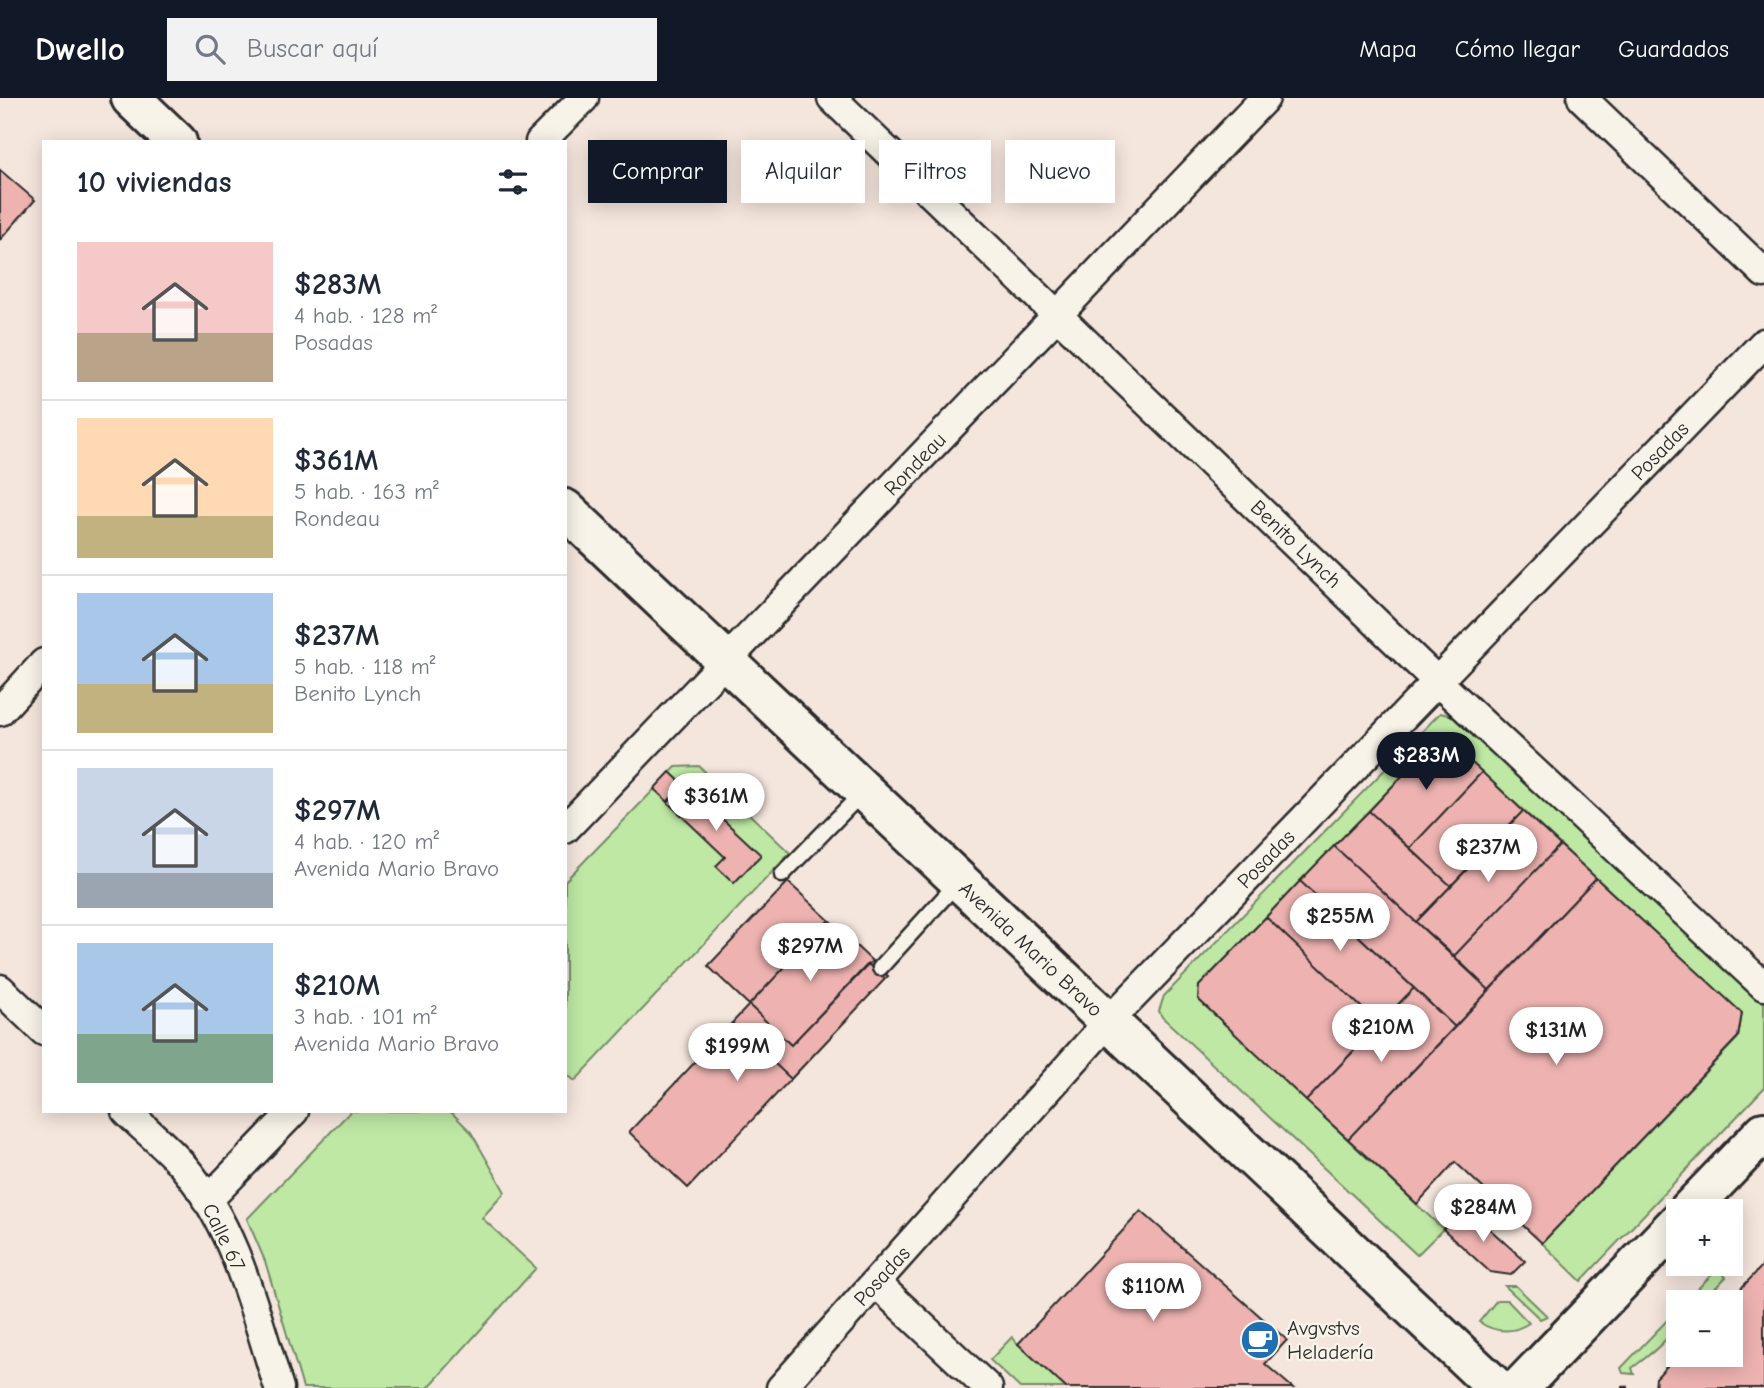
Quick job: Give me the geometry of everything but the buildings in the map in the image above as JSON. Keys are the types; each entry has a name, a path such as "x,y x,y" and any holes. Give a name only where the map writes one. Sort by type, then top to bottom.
{"main road":[{"path":"131,98 175,140"},
{"name":"Avenida Mario Bravo","path":"567,511 1497,1388"},
{"path":"1700,1199 1764,1132"},
{"path":"1518,1388 1666,1234"}],"street":[{"path":"542,140 584,98"},
{"name":"Benito Lynch","path":"832,98 1059,313 1438,682 1764,986"},
{"name":"Rondeau","path":"567,827 1265,98"},
{"path":"1582,98 1764,272"},
{"name":"Posadas","path":"781,1388 1108,1022 1764,343"},
{"path":"0,710 42,665"},
{"path":"0,989 42,1029"},
{"name":"Calle 67","path":"128,1113 185,1167 207,1201 242,1270 279,1388"},
{"path":"207,1201 292,1113"},
{"path":"876,1283 988,1388"}],"lane":[{"path":"782,875 864,791"},
{"path":"880,968 960,881"}],"path":[{"path":"1622,1388 1633,1388"}],"green space":[{"path":"1440,713 1459,717 1764,1002 1764,1088 1581,1281 1542,1243 1738,1038 1742,1013 1442,735 1199,986 1198,999 1443,1229 1417,1255 1162,1017 1159,1011 1164,996"},
{"path":"699,766 790,853 575,1081 567,1075 567,879 676,767"},
{"path":"349,1113 452,1113 471,1132 505,1192 482,1218 536,1268 428,1388 303,1388 265,1261 247,1219"},
{"path":"1710,1276 1726,1277 1714,1290 1697,1290"},
{"path":"1505,1286 1516,1286 1547,1316 1540,1319"},
{"path":"1497,1300 1507,1300 1529,1323 1504,1331 1479,1322"},
{"path":"1666,1321 1666,1339 1632,1368 1634,1374 1623,1373 1621,1368"},
{"path":"1012,1337 1066,1388 1020,1388 990,1360"}],"place":[{"name":"Avgvstvs Heladería","path":"1260,1340"}]}
